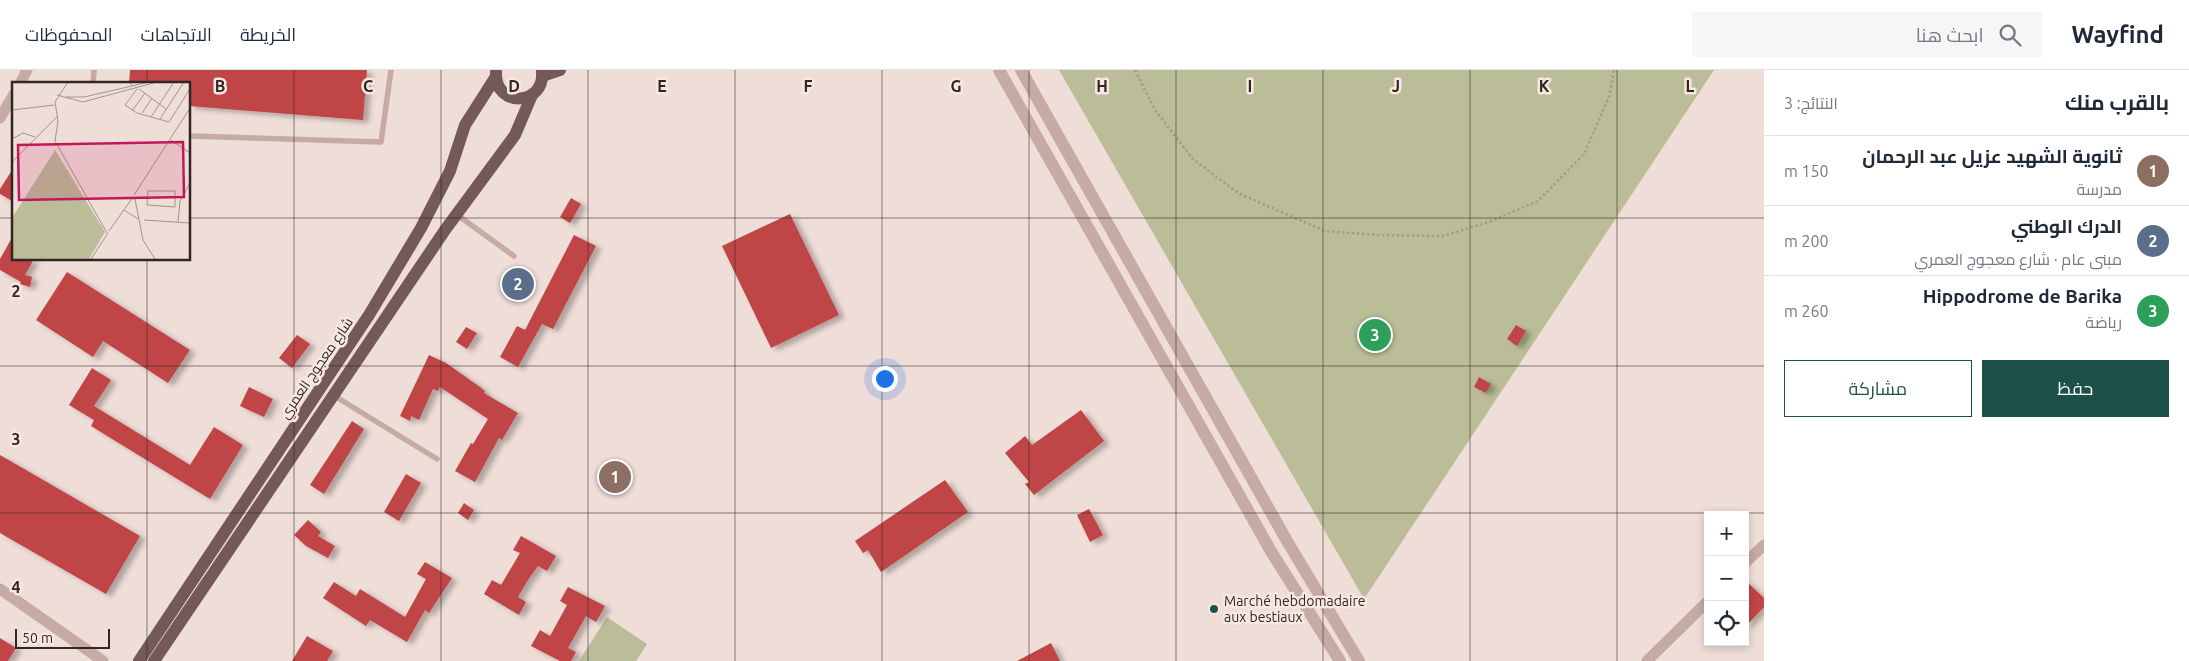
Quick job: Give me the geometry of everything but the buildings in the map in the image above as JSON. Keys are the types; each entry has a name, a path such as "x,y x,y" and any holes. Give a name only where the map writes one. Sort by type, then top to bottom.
{"main road":[{"path":"154,661 456,214 515,135 532,95 541,84 542,73 560,70"},
{"path":"496,72 498,86 509,97 516,99 532,95"},
{"name":"شارع معجوج العمري","path":"139,661 369,315 421,228 450,171 465,125 496,72"}],"street":[{"path":"21,82 27,70"},
{"path":"999,70 1272,553 1340,661"},
{"path":"1021,70 1287,540 1359,661"},
{"path":"0,118 12,97"},
{"path":"1749,559 1764,545"},
{"path":"0,589 103,661"},
{"path":"1647,661 1704,605"}],"lane":[{"path":"190,136 381,142 391,70"},
{"path":"456,214 514,256"},
{"path":"333,395 437,459"}],"path":[{"path":"1135,70 1155,110 1193,159 1238,193 1325,231 1376,235 1443,236 1489,222 1538,201 1584,154 1609,97 1614,70"}],"green space":[{"path":"1059,70 1714,70 1364,599"},
{"path":"607,617 647,644 636,661 579,661"}],"place":[{"name":"الدرك الوطني","path":"518,284"},
{"name":"Hippodrome de Barika","path":"1375,335"},
{"name":"ثانوية الشهيد عزيل عبد الرحمان","path":"615,477"},
{"name":"Marché hebdomadaire aux bestiaux","path":"1214,609"}]}
